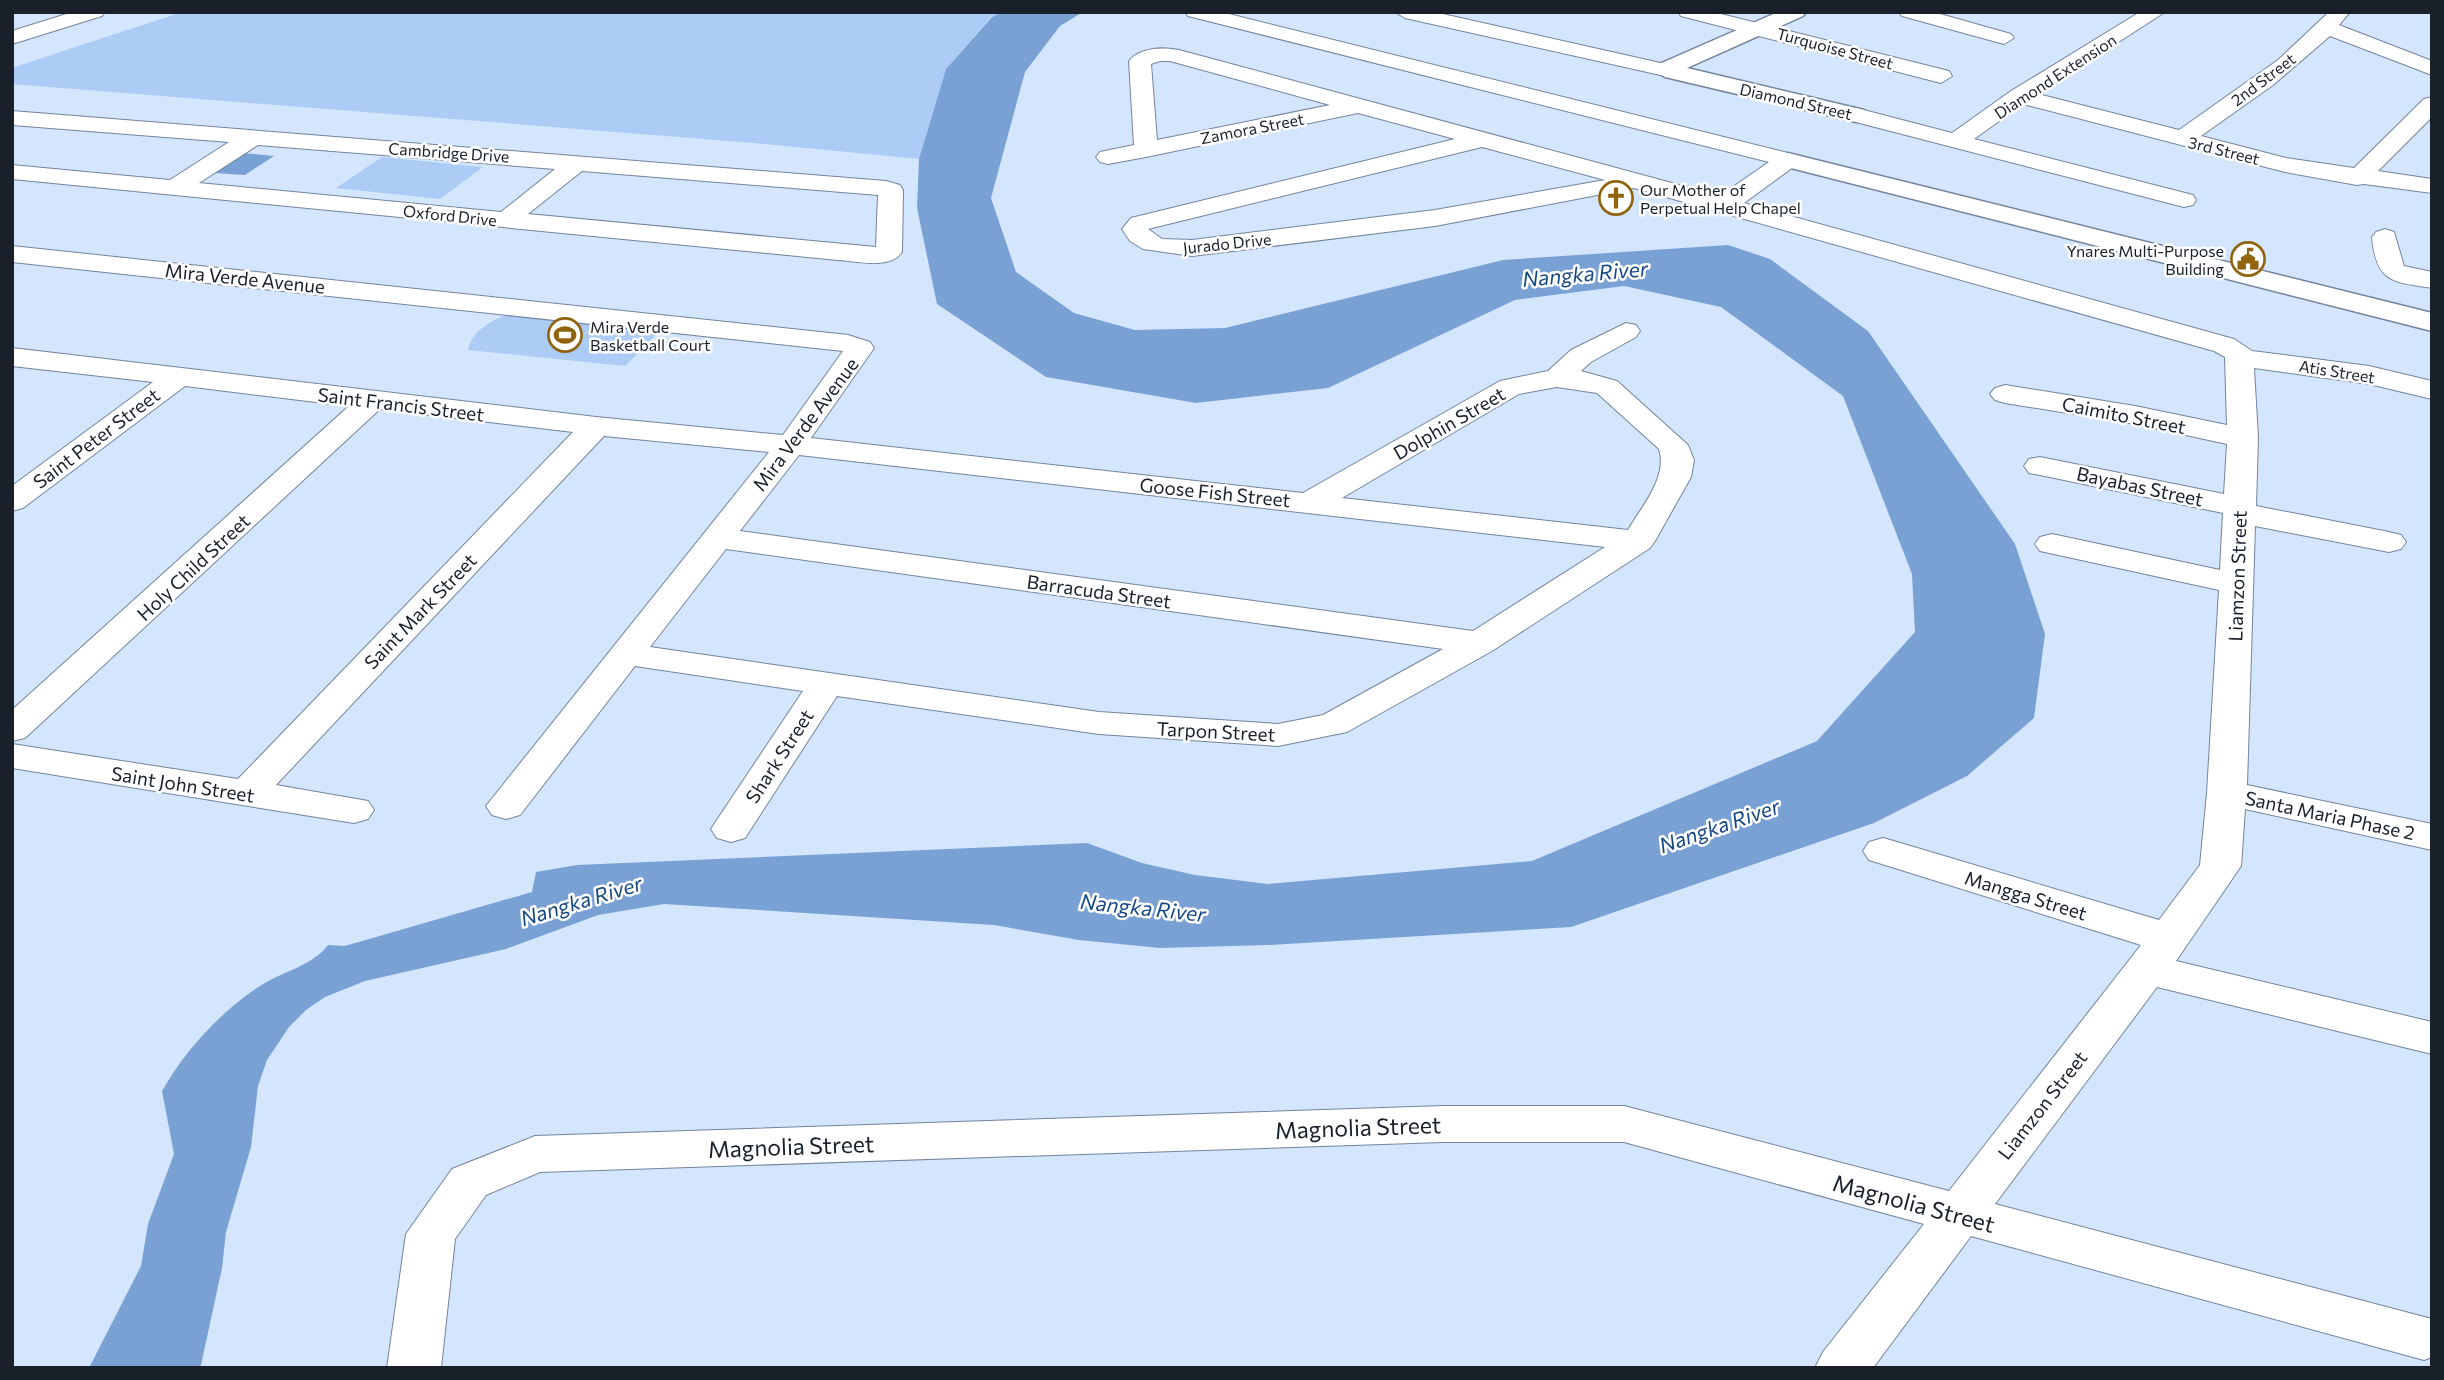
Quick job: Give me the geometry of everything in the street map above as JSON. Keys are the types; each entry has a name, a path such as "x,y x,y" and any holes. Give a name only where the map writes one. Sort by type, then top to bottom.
{"street":[{"path":"12,38 95,12"},
{"path":"1195,12 2432,323"},
{"name":"Diamond Street","path":"1405,12 1856,115 2184,200"},
{"name":"Turquoise Street","path":"1688,12 1941,76"},
{"path":"1665,70 1796,12"},
{"path":"1909,12 2004,38"},
{"name":"Diamond Extension","path":"1956,141 2019,96 2155,12"},
{"path":"2333,20 2432,69"},
{"name":"2nd Street","path":"2182,139 2270,75 2333,20"},
{"path":"1146,150 1140,61 1158,54 1724,205 2224,345 2241,358"},
{"name":"3rd Street","path":"2019,96 2285,165 2357,178 2432,186"},
{"path":"2357,178 2432,104"},
{"name":"Zamora Street","path":"1108,157 1357,107"},
{"path":"1833,130 1856,115"},
{"name":"Cambridge Drive","path":"12,118 886,187 891,190 887,255"},
{"path":"174,188 254,137"},
{"name":"Jurado Drive","path":"1479,140 1140,223 1135,229 1138,235 1157,245 1192,248 1435,219 1636,182"},
{"path":"1724,205 1811,145"},
{"path":"506,220 579,161"},
{"name":"Oxford Drive","path":"12,172 887,255"},
{"path":"2385,237 2387,265 2392,272 2432,280"},
{"name":"Mira Verde Avenue","path":"12,254 523,307 848,344 860,348 791,445 506,806"},
{"path":"1557,378 1581,356 1626,331"},
{"name":"Saint Francis Street","path":"12,357 372,401 791,445"},
{"name":"Atis Street","path":"2241,358 2369,375 2432,390"},
{"name":"Liamzon Street","path":"1842,1368 2220,866 2227,793 2237,584 2243,438 2241,358"},
{"name":"Saint Peter Street","path":"12,501 180,376"},
{"name":"Dolphin Street","path":"1310,503 1510,387 1557,378"},
{"name":"Tarpon Street","path":"625,654 1100,723 1278,735 1334,724 1479,643 1638,541 1675,477 1678,460 1673,445 1607,387 1590,381 1557,378"},
{"name":"Caimito Street","path":"2005,394 2135,415 2243,438"},
{"name":"Holy Child Street","path":"12,730 372,401"},
{"name":"Saint Mark Street","path":"245,795 596,426"},
{"name":"Goose Fish Street","path":"791,445 1638,541"},
{"name":"Bayabas Street","path":"2040,466 2389,542"},
{"name":"Barracuda Street","path":"718,538 1479,643"},
{"path":"2052,544 2237,584"},
{"name":"Shark Street","path":"731,829 827,683"},
{"name":"Saint John Street","path":"12,756 245,795 355,810"},
{"name":"Santa Maria Phase 2","path":"2227,793 2432,837"},
{"name":"Mangga Street","path":"1883,852 2157,953 2432,1038"},
{"name":"Magnolia Street","path":"414,1368 431,1234 469,1182 535,1154 1429,1124 1624,1124 2424,1339"}],"shaded area":[{"path":"182,12 1002,12 991,17 946,69 919,159 754,143 12,84 12,68"},
{"path":"382,157 483,167 440,199 336,188"},
{"name":"Mira Verde Basketball Court","path":"509,313 661,330 625,366 468,350 478,332"}],"water":[{"name":"Nangka River","path":"1002,12 1083,12 1060,26 1025,72 991,198 1016,272 1074,313 1135,330 1225,328 1503,260 1728,245 1770,259 1868,331 2015,544 2045,634 2034,718 1967,776 1874,823 1571,927 1268,945 1160,948 1079,940 994,925 664,904 598,915 506,949 365,981 325,997 306,1010 289,1027 267,1060 258,1086 251,1147 226,1232 222,1268 199,1368 89,1368 141,1266 148,1224 174,1154 162,1091 182,1060 219,1018 248,994 315,958 328,945 345,946 532,892 536,872 577,865 1087,843 1142,863 1195,875 1268,884 1532,861 1817,741 1915,632 1912,574 1843,396 1721,307 1624,286 1515,300 1328,388 1196,403 1046,377 937,304 917,208 919,159 946,69 992,17"},
{"path":"244,153 274,156 245,175 214,173"}],"place":[{"name":"Our Mother of Perpetual Help Chapel","path":"1616,198"},
{"name":"Ynares Multi-Purpose Building","path":"2248,259"},
{"name":"Mira Verde Basketball Court","path":"565,335"}]}
